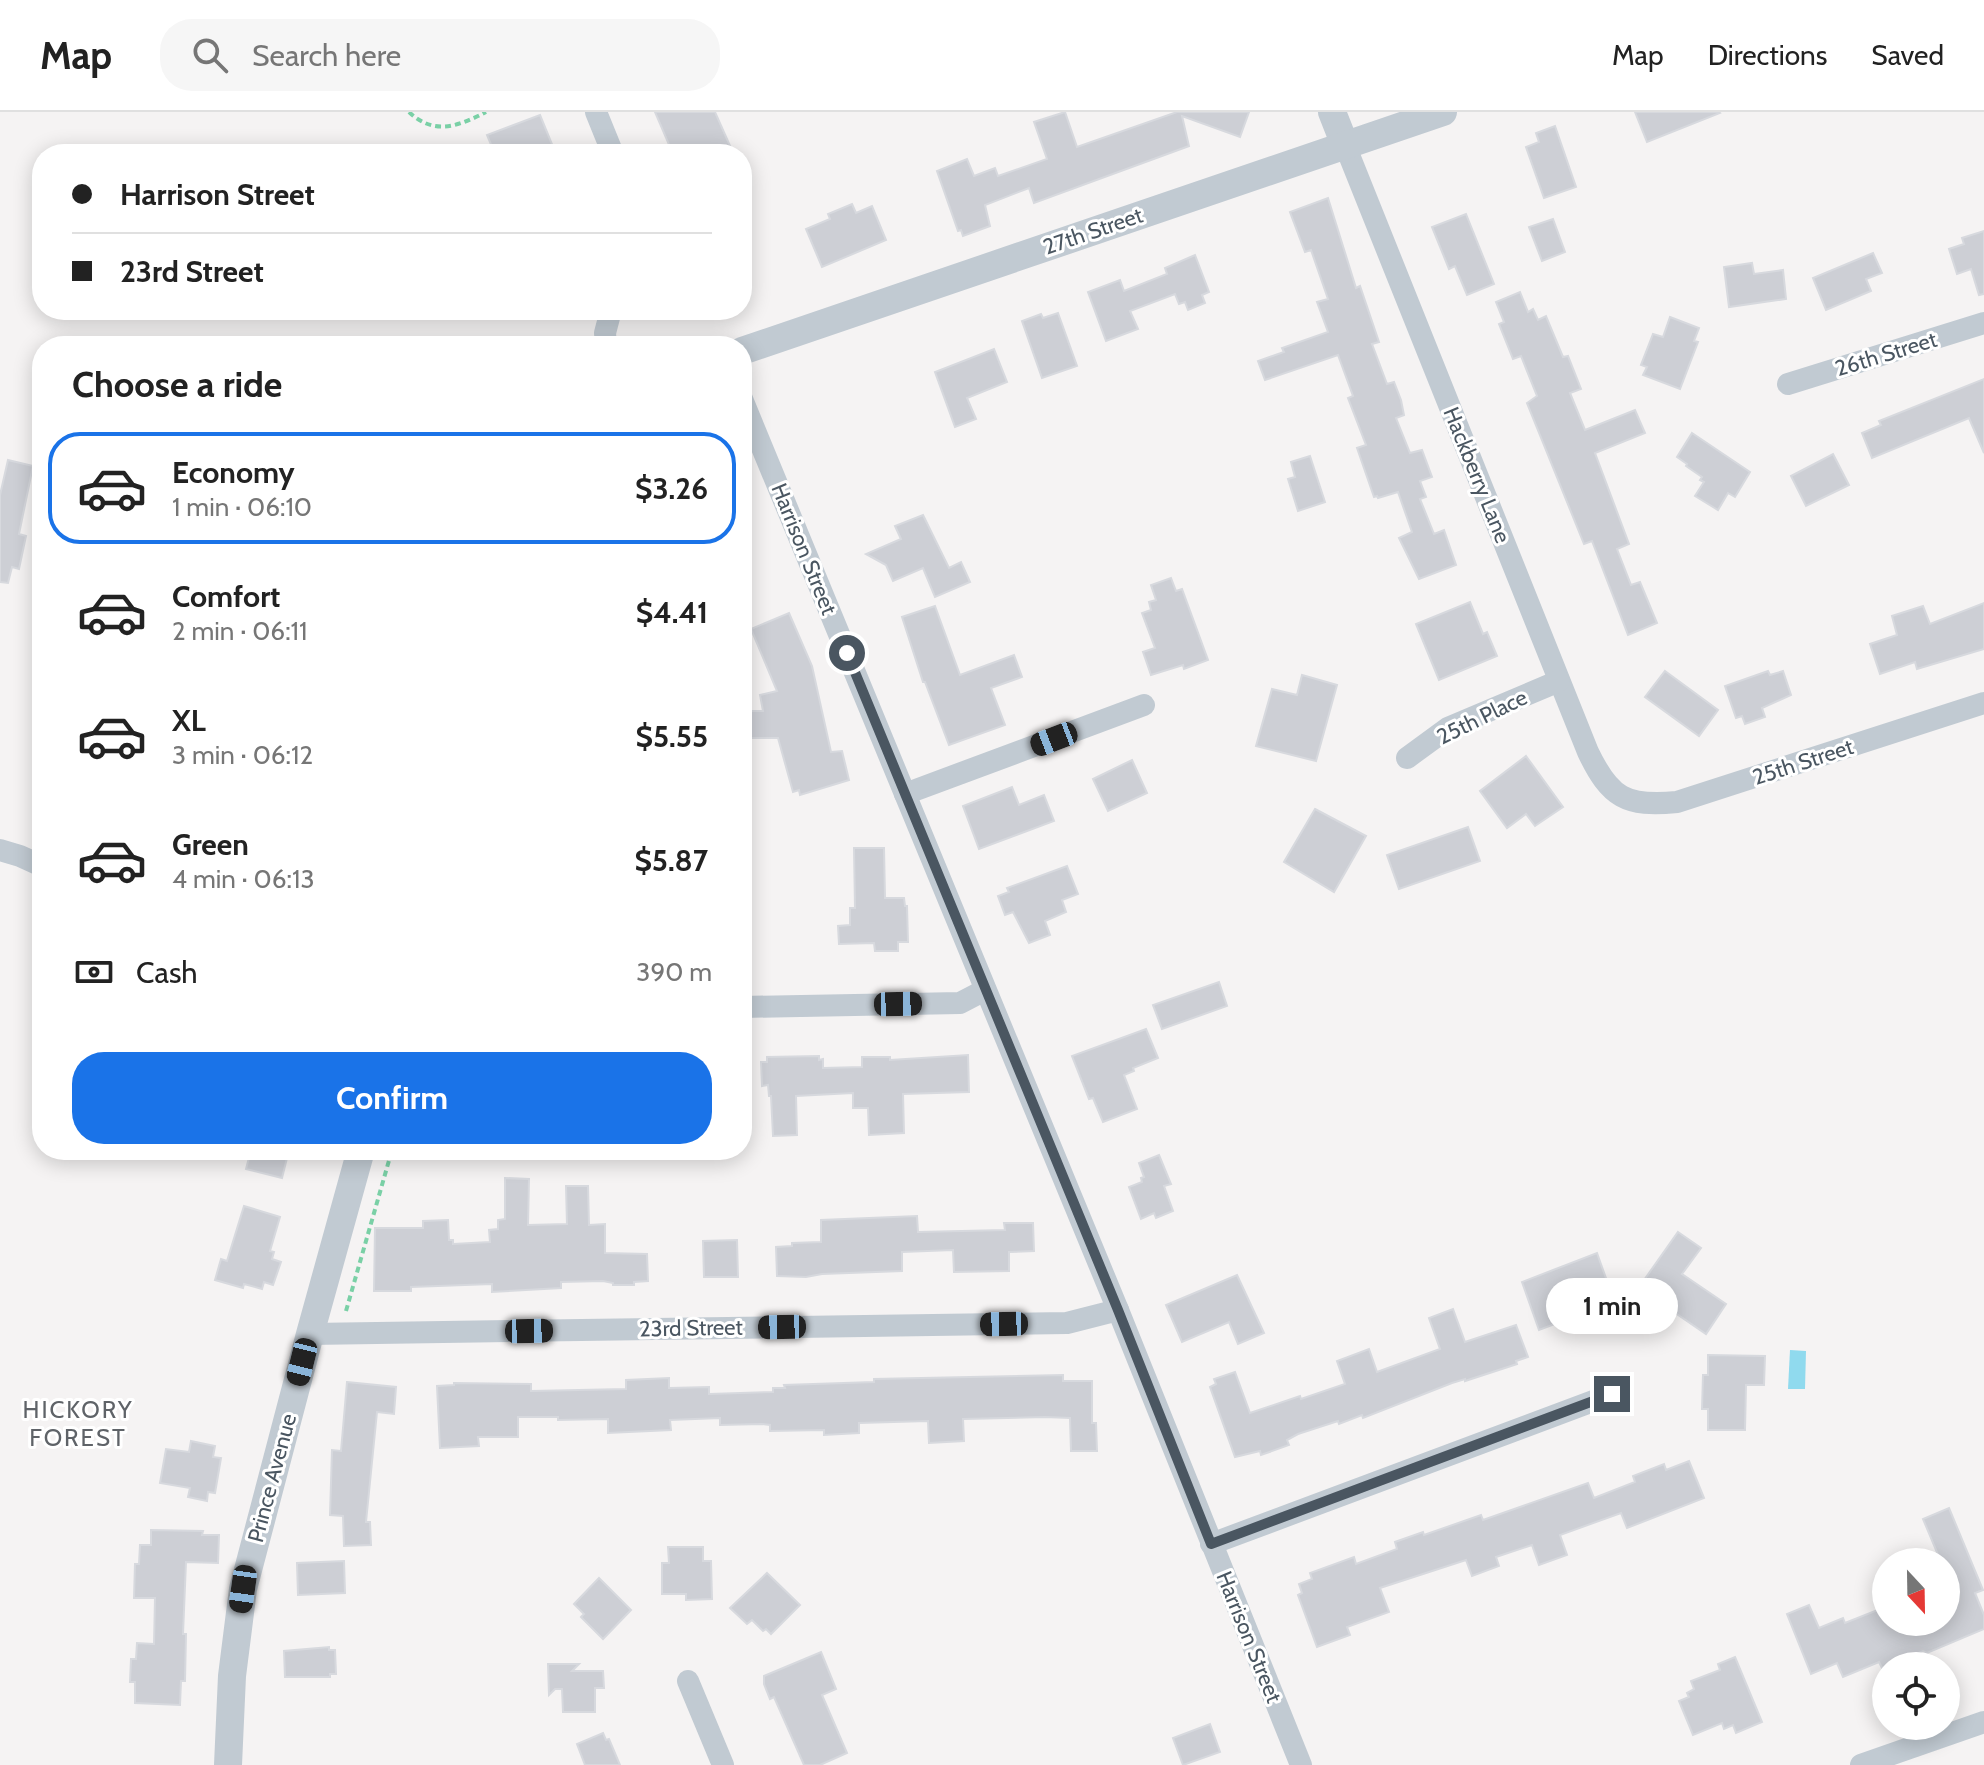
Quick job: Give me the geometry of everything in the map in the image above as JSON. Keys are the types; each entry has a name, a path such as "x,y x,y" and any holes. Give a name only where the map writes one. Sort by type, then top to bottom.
{"street":[{"path":"596,112 609,144"},
{"path":"1332,112 1345,145"},
{"name":"27th Street","path":"752,348 1443,112"},
{"name":"Hackberry Lane","path":"1345,145 1559,681 1600,777 1621,797"},
{"name":"26th Street","path":"1788,384 1984,323"},
{"name":"Harrison Street","path":"752,423 1118,1310 1301,1765"},
{"name":"25th Place","path":"1407,758 1448,728 1559,681"},
{"name":"25th Street","path":"1621,797 1649,804 1691,798 1984,703"},
{"path":"905,794 1144,705"},
{"path":"0,850 32,861"},
{"path":"752,1007 960,1003 985,990"},
{"name":"Prince Avenue","path":"228,1765 232,1676 243,1589 358,1160"},
{"name":"23rd Street","path":"310,1334 1067,1323 1118,1310"},
{"path":"1211,1544 1612,1394"},
{"path":"688,1681 723,1765"},
{"path":"1861,1765 1984,1722"}],"path":[{"path":"409,112 427,125 447,127 464,124 486,112"},
{"path":"339,1334 389,1160"}],"water":[{"path":"1790,1350 1806,1351 1805,1389 1788,1389"}],"building":[{"path":"655,112 715,112 729,144 669,144"},
{"path":"1065,112 1077,147 1177,112 1249,112 1240,137 1182,116 1189,146 1034,203 1029,188 985,205 990,226 963,236 961,230 958,231 937,171 967,159 974,176 995,168 998,176 1047,159 1034,122"},
{"path":"1635,112 1719,112 1720,113 1647,142"},
{"path":"540,115 552,144 491,144 487,135"},
{"path":"1555,126 1576,187 1544,198 1526,147 1539,142 1536,133"},
{"path":"1328,198 1356,288 1360,286 1379,342 1372,344 1387,384 1394,382 1401,400 1404,415 1396,418 1410,453 1422,450 1432,477 1420,481 1426,497 1420,499 1434,534 1444,530 1456,565 1419,579 1399,538 1412,532 1398,492 1374,497 1357,448 1366,445 1348,398 1353,396 1338,355 1265,380 1258,361 1284,352 1282,348 1328,332 1317,302 1328,299 1311,250 1305,252 1290,212"},
{"path":"852,204 856,213 872,206 886,240 822,267 806,229 830,219 828,214"},
{"path":"1466,214 1494,284 1467,295 1455,266 1449,269 1432,227"},
{"path":"1553,219 1565,252 1542,261 1529,227"},
{"path":"1984,231 1984,294 1979,295 1971,269 1957,274 1949,249 1964,244 1962,238"},
{"path":"1873,253 1882,273 1866,279 1871,291 1826,310 1813,278"},
{"path":"1195,255 1209,292 1202,295 1205,303 1188,310 1185,302 1179,304 1175,294 1130,311 1138,329 1106,341 1088,292 1120,280 1124,291 1167,274 1165,268"},
{"path":"1752,263 1754,274 1783,270 1786,299 1729,307 1724,267"},
{"path":"1520,292 1528,312 1533,309 1538,320 1546,316 1563,357 1568,356 1581,389 1570,393 1585,430 1635,410 1645,433 1595,453 1629,544 1617,549 1631,585 1640,582 1657,623 1628,635 1592,541 1584,544 1527,403 1537,396 1521,356 1513,359 1499,324 1504,322 1496,302"},
{"path":"1058,313 1077,366 1042,378 1022,321 1041,314 1043,318"},
{"path":"1670,317 1699,328 1694,341 1698,342 1680,389 1643,375 1647,367 1641,365 1653,334 1663,337"},
{"path":"994,349 1007,382 967,398 976,419 955,427 935,372"},
{"path":"1984,379 1984,453 1969,418 1872,458 1862,433 1881,425 1879,421"},
{"path":"1692,433 1750,472 1735,497 1728,493 1718,510 1695,496 1704,482 1700,480 1702,477 1677,457"},
{"path":"1833,454 1849,485 1806,506 1791,476"},
{"path":"1310,456 1325,502 1298,511 1288,479 1295,477 1291,462"},
{"path":"8,460 32,466 19,534 26,536 19,569 12,567 8,583 0,582 0,495"},
{"path":"923,515 949,568 961,562 970,582 935,597 923,568 893,581 886,565 866,554 901,539 895,526"},
{"path":"1171,578 1176,591 1182,589 1208,660 1184,669 1183,665 1151,675 1143,652 1155,648 1142,613 1151,610 1149,602 1156,600 1151,585"},
{"path":"1470,602 1483,634 1487,632 1497,656 1439,680 1416,624"},
{"path":"1984,603 1984,649 1917,669 1915,662 1880,674 1870,644 1897,635 1892,616 1923,606 1930,624"},
{"path":"935,606 960,675 1014,655 1022,677 991,688 1005,725 949,745 923,682 902,617"},
{"path":"789,613 812,666 831,752 842,751 849,780 800,795 799,790 793,792 778,738 752,738 752,711 763,711 760,695 777,691 752,629"},
{"path":"1665,671 1718,710 1699,736 1645,697"},
{"path":"1768,671 1770,675 1783,671 1791,695 1762,708 1765,717 1745,724 1742,716 1736,718 1725,686"},
{"path":"1302,675 1337,685 1316,761 1256,746 1272,689 1297,695"},
{"path":"1526,756 1563,807 1535,826 1526,814 1507,828 1480,791"},
{"path":"1132,760 1147,793 1108,811 1093,779"},
{"path":"1012,787 1019,805 1044,795 1054,821 979,849 963,806"},
{"path":"1315,809 1366,836 1334,892 1284,862"},
{"path":"1468,827 1480,861 1399,889 1387,855"},
{"path":"854,848 884,848 885,898 904,898 907,906 908,942 898,942 898,951 875,951 874,943 839,944 838,926 850,925 850,908 855,908"},
{"path":"1067,866 1078,894 1062,900 1066,912 1045,921 1050,935 1029,943 1013,912 1005,915 998,896 1009,892 1007,888"},
{"path":"1219,982 1227,1006 1162,1029 1153,1005"},
{"path":"1146,1029 1158,1058 1124,1075 1137,1109 1103,1122 1093,1098 1089,1099 1072,1056"},
{"path":"968,1055 969,1092 903,1094 904,1133 869,1135 868,1108 853,1108 853,1093 796,1096 797,1135 773,1136 771,1096 768,1085 762,1086 761,1062 767,1062 767,1057 819,1056 819,1060 823,1059 823,1068 862,1067 862,1057 890,1057 890,1060"},
{"path":"1159,1155 1171,1184 1164,1186 1173,1211 1156,1218 1154,1213 1141,1219 1129,1187 1142,1182 1141,1178 1144,1177 1139,1163"},
{"path":"248,1160 286,1160 282,1178 246,1169"},
{"path":"505,1178 529,1179 528,1225 567,1224 566,1186 588,1186 589,1225 605,1224 605,1253 647,1254 648,1281 634,1282 634,1285 613,1285 603,1281 561,1282 561,1288 492,1292 492,1284 374,1291 375,1228 423,1228 423,1221 448,1220 449,1240 453,1240 453,1244 490,1242 489,1230 498,1229 498,1220 505,1219"},
{"path":"244,1206 280,1217 270,1251 274,1252 272,1259 281,1262 273,1285 264,1282 262,1289 244,1284 243,1288 215,1280 221,1259 227,1261"},
{"path":"917,1216 918,1232 1005,1230 1004,1223 1033,1223 1034,1251 1009,1252 1009,1271 954,1272 953,1250 902,1252 902,1271 777,1276 776,1247 821,1242 821,1220"},
{"path":"1678,1232 1701,1248 1682,1274 1726,1304 1706,1334 1637,1290"},
{"path":"737,1240 738,1277 704,1277 703,1241"},
{"path":"1597,1253 1612,1295 1560,1314 1563,1321 1539,1330 1522,1282"},
{"path":"1237,1275 1264,1333 1238,1344 1229,1322 1182,1342 1166,1305"},
{"path":"1453,1309 1465,1342 1516,1325 1528,1357 1516,1361 1517,1364 1452,1383 1363,1418 1362,1415 1298,1434 1287,1440 1289,1445 1261,1455 1260,1451 1235,1457 1210,1387 1216,1384 1214,1379 1235,1372 1250,1413 1300,1396 1301,1399 1345,1384 1337,1361 1369,1349 1377,1372 1440,1349 1429,1318"},
{"path":"1708,1355 1765,1356 1764,1385 1746,1385 1745,1430 1708,1430 1708,1409 1702,1409 1703,1375 1708,1375"},
{"path":"1063,1375 1063,1381 1092,1381 1092,1423 1096,1423 1097,1451 1071,1451 1070,1418 1045,1417 963,1419 964,1441 929,1443 928,1421 859,1423 859,1433 824,1435 824,1430 770,1431 770,1425 762,1424 720,1425 720,1418 670,1420 671,1430 608,1433 608,1419 518,1417 518,1437 478,1437 479,1446 440,1448 437,1386 454,1383 531,1384 531,1391 626,1389 626,1380 669,1378 669,1388 709,1387 709,1394 773,1392 773,1388 785,1388 784,1385 874,1382 874,1379"},
{"path":"347,1382 396,1387 394,1414 377,1412 366,1522 370,1522 371,1545 344,1546 343,1516 330,1515 332,1450 341,1451"},
{"path":"191,1441 215,1446 213,1457 221,1458 215,1493 208,1492 207,1501 188,1497 190,1488 160,1483 166,1449 189,1452"},
{"path":"1689,1461 1704,1498 1627,1528 1621,1513 1560,1535 1567,1555 1539,1565 1532,1545 1496,1557 1499,1566 1472,1576 1466,1560 1380,1588 1389,1612 1347,1627 1350,1635 1317,1647 1298,1595 1302,1593 1299,1584 1312,1579 1310,1573 1354,1557 1356,1564 1397,1549 1395,1542 1423,1532 1424,1535 1481,1515 1483,1520 1588,1483 1594,1498 1635,1482 1633,1476 1664,1464 1666,1470"},
{"path":"1949,1508 1983,1590 1975,1593 1984,1615 1984,1629 1929,1652 1872,1652 1872,1665 1843,1677 1837,1663 1811,1674 1787,1614 1809,1605 1819,1628 1843,1618 1845,1623 1872,1612 1872,1636 1960,1636 1960,1548 1935,1548 1923,1519"},
{"path":"151,1530 203,1531 202,1535 219,1535 218,1563 186,1562 185,1681 181,1681 180,1705 135,1703 135,1682 130,1682 131,1659 136,1659 137,1643 154,1644 155,1598 134,1598 135,1564 139,1564 140,1545 151,1545"},
{"path":"668,1547 703,1547 703,1561 711,1561 712,1599 686,1600 686,1594 662,1594 662,1563 669,1563"},
{"path":"344,1561 345,1593 298,1595 297,1563"},
{"path":"767,1573 800,1605 771,1634 752,1620 747,1624 730,1608"},
{"path":"599,1578 631,1610 603,1639 581,1617 584,1614 574,1604"},
{"path":"329,1647 329,1650 335,1650 336,1674 330,1674 330,1677 285,1677 284,1651"},
{"path":"821,1652 836,1689 822,1695 847,1753 820,1765 804,1765 774,1697 770,1699 764,1676"},
{"path":"1735,1657 1762,1722 1736,1733 1733,1725 1724,1729 1722,1723 1693,1735 1679,1701 1689,1697 1687,1693 1694,1689 1691,1681 1720,1670 1718,1664"},
{"path":"548,1664 579,1664 572,1671 603,1671 604,1688 595,1688 595,1712 563,1712 562,1689 555,1689 549,1695"},
{"path":"1210,1724 1220,1752 1183,1765 1173,1738"},
{"path":"603,1733 606,1740 609,1739 620,1765 585,1765 577,1744"}],"district":[{"name":"HICKORY FOREST","path":"78,1423"}],"route":[{"path":"847,653 1118,1310 1211,1544 1612,1394"}]}
